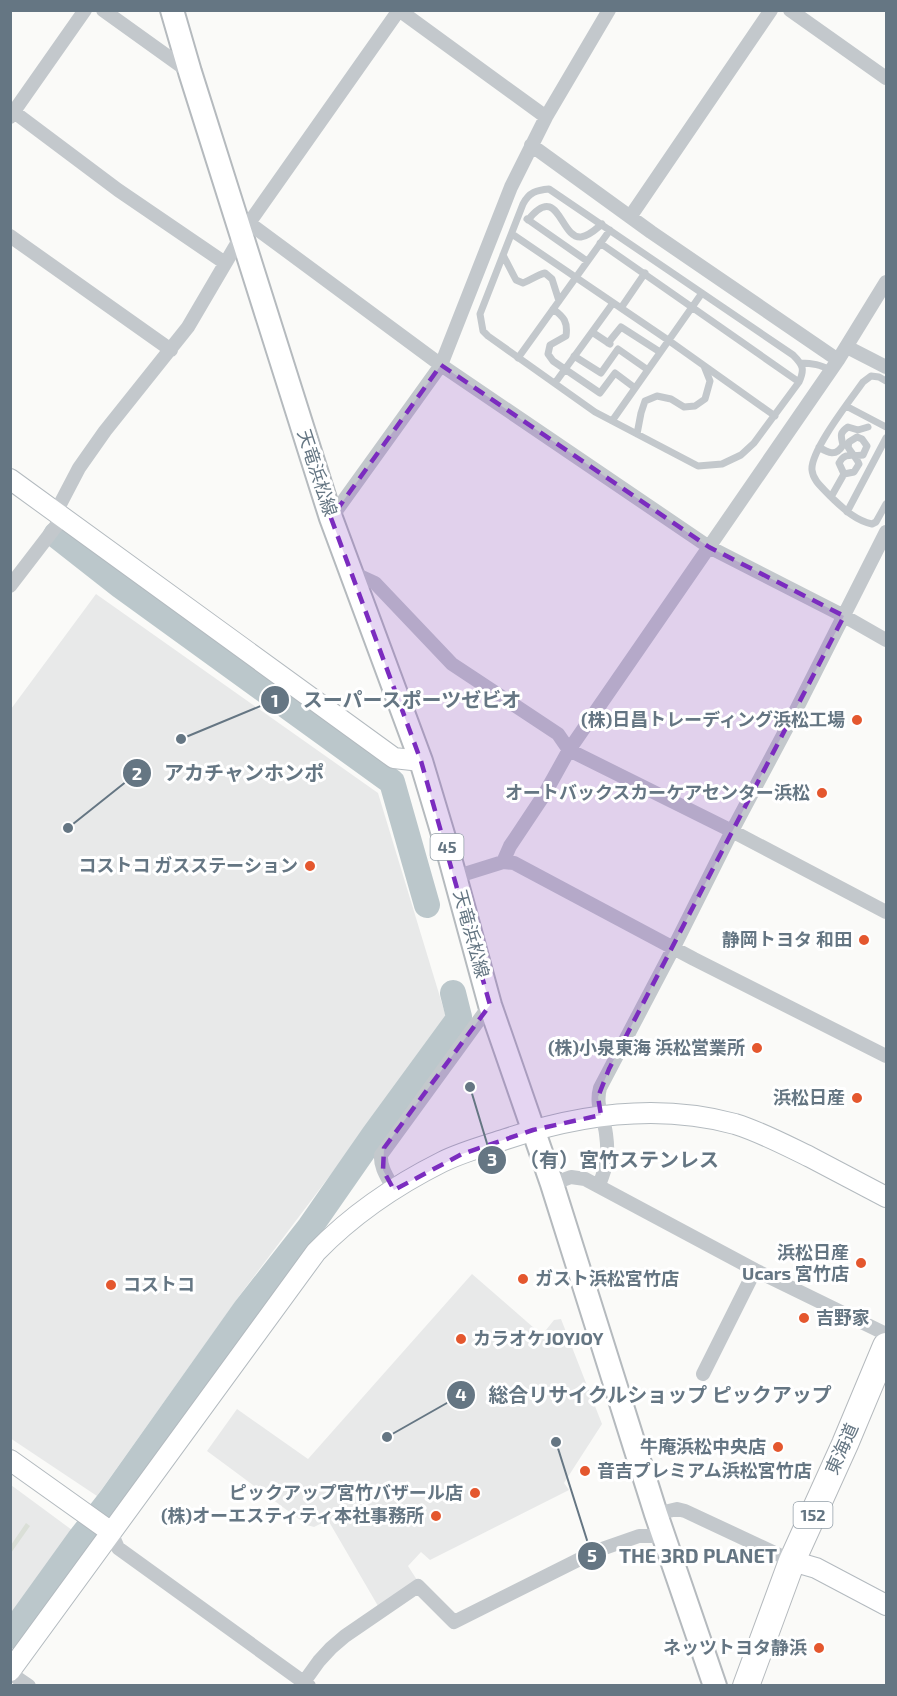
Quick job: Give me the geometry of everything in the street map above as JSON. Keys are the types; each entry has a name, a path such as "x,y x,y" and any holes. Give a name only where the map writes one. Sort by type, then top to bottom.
{"highway":[{"name":"東海道","path":"746,1686 792,1560 886,1346"}],"main road":[{"name":"天竜浜松線","path":"172,10 190,72 245,229 331,518 421,761 490,1005 552,1184 656,1514 716,1686"}],"street":[{"path":"85,10 12,115 225,263"},
{"path":"103,10 190,72"},
{"path":"331,518 441,365 511,187 546,117 609,10"},
{"path":"630,217 771,10"},
{"path":"790,10 886,78"},
{"path":"10,586 44,542 60,515 79,468 105,431 188,327 245,229 399,11 546,117"},
{"path":"531,145 835,365"},
{"path":"245,229 709,547 886,640"},
{"path":"10,236 171,350"},
{"path":"503,862 510,846 544,795 569,750 835,365 886,282"},
{"path":"847,347 886,367"},
{"path":"10,479 394,758 421,761"},
{"path":"598,1185 607,1164 606,1133 598,1097 600,1088 886,532"},
{"path":"351,572 375,583 452,664 558,734 569,750 732,831 886,912"},
{"path":"455,877 503,862 514,863 704,964 886,1056"},
{"path":"394,1190 380,1162 381,1155 490,1005"},
{"path":"29,1686 10,1672 106,1529 316,1252 344,1226 394,1190 443,1162 533,1130 601,1115 682,1114 733,1124 779,1141 886,1197"},
{"path":"552,1184 573,1177 585,1179 755,1270 886,1334"},
{"path":"703,1374 755,1270"},
{"path":"10,1460 106,1529 118,1548 305,1684 319,1661 345,1636 418,1586 454,1622 596,1551 639,1536 664,1536"},
{"path":"656,1514 677,1509 685,1511 792,1560 816,1568 886,1605"}],"lane":[{"path":"549,189 793,355 801,363 803,373 800,382 754,443 741,455 722,464 698,466 595,412 488,336 483,331 480,314 519,214 527,196 537,190 549,189"},
{"path":"528,220 536,211 546,207 554,209 561,216 568,231 575,236 582,237 602,224"},
{"path":"519,214 587,261"},
{"path":"518,358 609,230"},
{"path":"512,234 775,416"},
{"path":"600,243 800,382"},
{"path":"503,255 516,280 523,283 545,273 552,279 559,301"},
{"path":"621,309 645,273"},
{"path":"612,420 702,293"},
{"path":"555,384 613,303"},
{"path":"553,309 565,318 567,327 566,336 550,345 548,354 553,361 600,393 615,374 635,388"},
{"path":"608,343 621,327 660,352"},
{"path":"592,332 648,370"},
{"path":"574,356 601,373 618,349"},
{"path":"801,363 835,365"},
{"path":"637,434 645,401 657,396 671,399 684,407 695,406 705,399 710,381 704,366"},
{"path":"886,381 871,376 863,382 819,447 812,469 816,481 831,497 847,512 864,522 872,524 876,522 886,504"},
{"path":"846,406 870,423 886,427"},
{"path":"862,439 870,423"},
{"path":"819,447 832,454 836,453 843,445 840,436 843,430 848,427 858,430 870,423"},
{"path":"831,497 844,474 854,472 860,464 853,455 848,447 849,442 857,437 862,439 867,446 863,455 853,455 847,454 842,457 839,463 844,474"},
{"path":"847,512 886,438"}],"highlighted area":[{"path":"441,365 709,547 844,616 609,1069 598,1097 601,1115 533,1130 462,1154 394,1190 383,1170 384,1148 490,1005 421,761 331,518"}],"shaded area":[{"path":"96,594 378,793 447,1020 240,1295 97,1496 10,1438 11,709"},
{"path":"472,1274 542,1335 554,1320 561,1319 602,1424 564,1483 569,1490 430,1560 421,1552 408,1566 417,1580 378,1606 328,1520 314,1527 307,1525 207,1451 237,1409 308,1459"},
{"path":"11,1485 72,1530 11,1615"},
{"path":"26,1523 30,1526 11,1553 11,1545"}],"waterway":[{"path":"56,535 121,586 392,782 427,905"},
{"path":"10,1636 111,1499 245,1310 310,1227 458,1020 453,993"}],"place":[{"name":"(株)日昌トレーディング浜松工場","path":"857,720"},
{"name":"スーパースポーツゼビオ","path":"181,739"},
{"name":"オートバックスカーケアセンター浜松","path":"822,793"},
{"name":"アカチャンホンポ","path":"68,828"},
{"name":"コストコ ガスステーション","path":"310,866"},
{"name":"静岡トヨタ 和田","path":"864,940"},
{"name":"(株)小泉東海 浜松営業所","path":"757,1048"},
{"name":"（有）宮竹ステンレス","path":"470,1087"},
{"name":"浜松日産","path":"857,1098"},
{"name":"浜松日産 Ucars 宮竹店","path":"861,1263"},
{"name":"ガスト浜松宮竹店","path":"523,1279"},
{"name":"コストコ","path":"111,1285"},
{"name":"吉野家","path":"804,1318"},
{"name":"カラオケJOYJOY","path":"461,1339"},
{"name":"総合リサイクルショップ ピックアップ","path":"387,1437"},
{"name":"THE 3RD PLANET","path":"556,1442"},
{"name":"牛庵浜松中央店","path":"778,1447"},
{"name":"音吉プレミアム浜松宮竹店","path":"585,1471"},
{"name":"ピックアップ宮竹バザール店","path":"475,1493"},
{"name":"(株)オーエスティティ本社事務所","path":"436,1516"},
{"name":"ネッツトヨタ静浜","path":"819,1648"}]}
